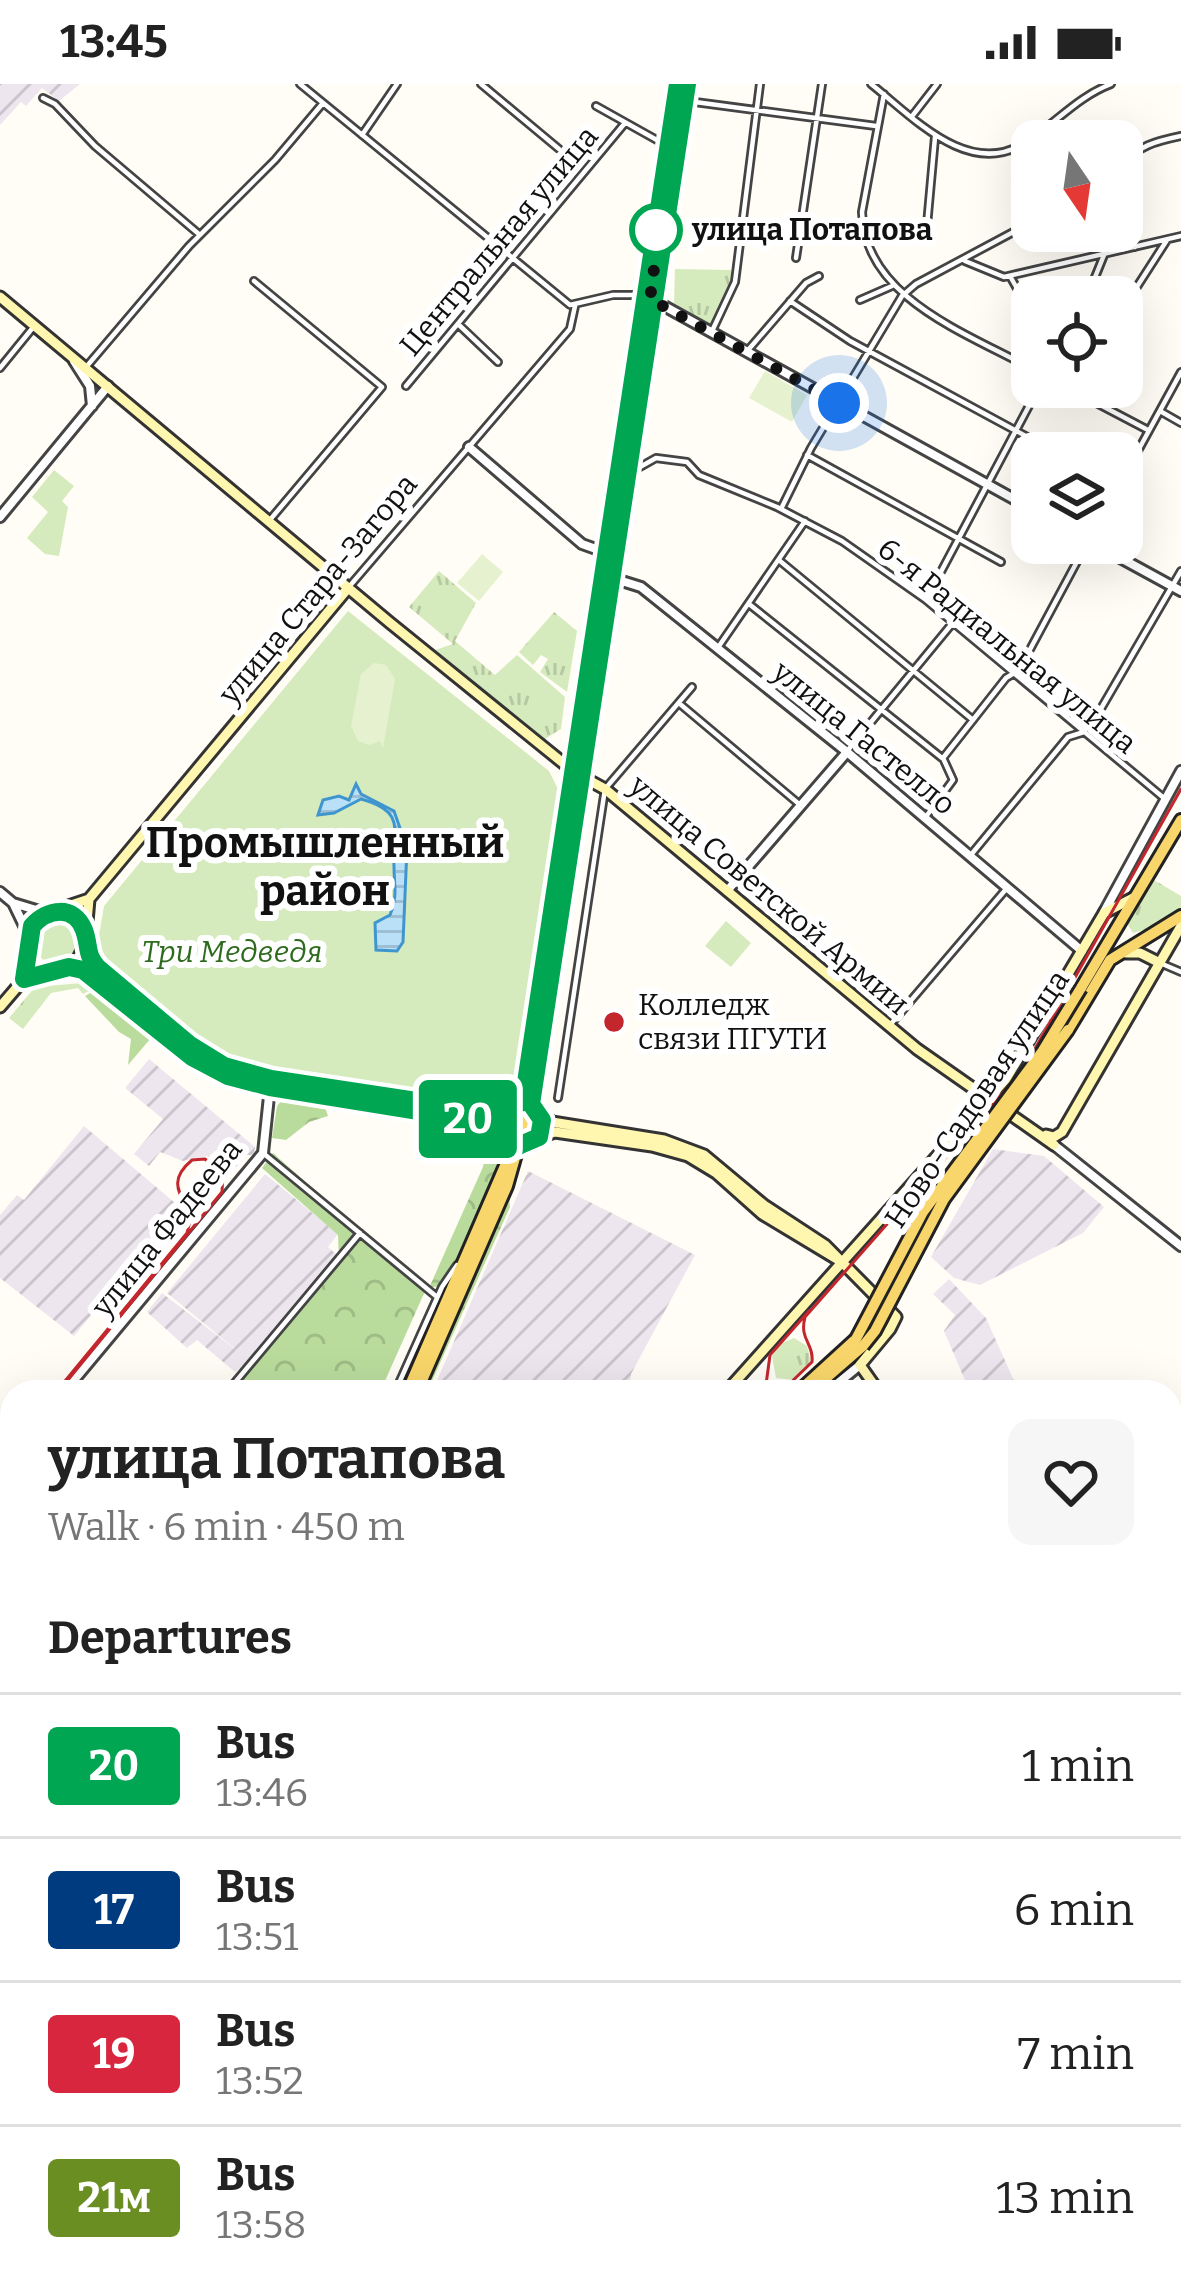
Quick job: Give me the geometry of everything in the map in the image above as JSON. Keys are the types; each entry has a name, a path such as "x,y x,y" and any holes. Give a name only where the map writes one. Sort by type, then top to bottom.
{"main road":[{"path":"415,1380 485,1226 530,1105 607,553 682,84"},
{"path":"577,773 682,84"},
{"name":"улица Советской Армии","path":"0,297 348,588 577,773 605,789 889,1027 1059,1149"},
{"name":"улица Стара-Загора","path":"53,912 89,899 348,588"},
{"name":"Ново-Садовая улица","path":"1086,990 1181,820"},
{"path":"736,1380 1012,1072 1104,913 1138,896"},
{"path":"0,1007 24,979 69,967 82,955 89,899"},
{"path":"24,979 32,926 53,912 77,920 85,932"},
{"name":"Ново-Садовая улица","path":"826,1380 866,1325 923,1212 1086,990 1110,960 1181,916"},
{"path":"1124,919 1129,933 1144,937"},
{"path":"1030,1128 1057,1136 1181,926"},
{"path":"28,940 38,962 54,970"},
{"path":"1110,960 1136,951 1160,963"},
{"path":"530,1105 542,1124 539,1137"},
{"path":"518,1146 500,1135 499,1118 505,1108 530,1105 549,1121 652,1138 697,1151 722,1167 764,1205 825,1245 896,1317 860,1365 871,1380"},
{"path":"415,1380 518,1146 555,1132 688,1156 716,1173 763,1214 840,1261"},
{"path":"415,1380 518,1146"}],"street":[{"path":"300,84 512,260 575,306 613,295 650,298 1011,498"},
{"path":"362,135 397,84"},
{"path":"481,84 559,149"},
{"path":"712,333 735,282 760,84"},
{"path":"796,258 822,84"},
{"path":"871,84 935,137 962,149 1011,150 1096,87 1111,84"},
{"path":"913,115 937,84"},
{"path":"884,94 863,230 902,296 1011,357"},
{"path":"43,98 200,235"},
{"path":"694,102 876,126"},
{"path":"86,368 200,235 275,160 323,103"},
{"path":"596,106 669,147"},
{"name":"Центральная улица","path":"406,386 625,122"},
{"path":"1143,148 1181,136"},
{"path":"927,225 935,137"},
{"path":"781,509 807,455 902,296 1011,234"},
{"path":"1143,246 1181,236"},
{"path":"1143,277 1167,240"},
{"path":"965,261 994,276 1010,277 1117,252"},
{"path":"1096,276 1104,255"},
{"path":"746,352 806,283 819,276"},
{"name":"Центральная улица","path":"254,281 380,383 381,389 269,521"},
{"path":"860,300 892,286"},
{"path":"790,301 1018,432"},
{"name":"улица Стара-Загора","path":"348,588 570,329 575,306"},
{"path":"0,368 34,325"},
{"path":"458,325 498,362"},
{"path":"70,355 90,386 92,406"},
{"path":"1143,440 1181,372"},
{"path":"0,517 108,386"},
{"path":"926,600 1027,408"},
{"path":"1106,408 1148,430"},
{"path":"1160,411 1181,423"},
{"path":"469,447 582,544 607,553"},
{"path":"807,455 1001,562"},
{"name":"6-я Радиальная улица","path":"627,464 640,466 656,458 687,462 699,475 842,541 926,600 1165,799"},
{"path":"717,649 805,521"},
{"path":"780,561 973,720"},
{"path":"943,758 1006,678 1015,674 1079,564"},
{"path":"1130,564 1177,589"},
{"path":"970,856 1068,737 1084,732 1177,589 1181,571"},
{"name":"улица Гастелло","path":"609,578 641,587 1082,950"},
{"path":"749,604 943,758 953,780 925,818"},
{"path":"727,891 952,625"},
{"path":"558,1098 605,789 692,687"},
{"path":"678,702 800,804"},
{"path":"1104,913 1181,771"},
{"path":"889,1027 1007,888"},
{"path":"0,892 13,903 53,912"},
{"path":"13,903 28,940"},
{"path":"85,945 98,968 208,1058 270,1083"},
{"path":"1160,963 1181,972"},
{"path":"69,967 88,973 212,1069 320,1091 489,1112 505,1108"},
{"name":"улица Фадеева","path":"74,1380 263,1153 270,1083"},
{"path":"320,1091 487,1122 500,1135"},
{"path":"1059,1149 1074,1113"},
{"name":"улица Советской Армии","path":"1059,1149 1181,1246"},
{"path":"263,1153 437,1297"},
{"path":"400,1380 437,1297 485,1226"},
{"path":"237,1380 360,1233"},
{"path":"407,1365 409,1380"},
{"path":"826,1380 860,1365"}],"shaded area":[{"path":"0,84 80,84 59,101 42,88 0,125"},
{"path":"149,1059 255,1147 254,1155 246,1155 230,1174 207,1156 183,1161 160,1152 149,1166 134,1154 163,1119 125,1088"},
{"path":"84,1126 181,1208 164,1221 74,1336 0,1278 0,1215 17,1195 24,1200"},
{"path":"993,1149 1044,1156 1104,1207 1083,1233 980,1285 954,1278 931,1257"},
{"path":"528,1171 695,1255 630,1380 437,1380"},
{"path":"265,1174 338,1234 328,1247 337,1255 250,1361 235,1372 197,1340 187,1348 147,1312 162,1293 240,1353 167,1293"},
{"path":"949,1279 986,1318 1014,1380 965,1380 944,1331 955,1315 933,1294"}],"green space":[{"path":"675,269 731,270 731,284 711,325 674,303"},
{"path":"765,371 807,395 792,422 749,398"},
{"path":"54,470 74,486 62,501 68,507 59,556 45,554 27,538 48,512 32,497"},
{"path":"482,554 503,572 479,601 457,583"},
{"path":"439,571 476,603 455,641 495,675 517,655 565,697 561,729 545,739 435,650 453,644 409,607"},
{"name":"Три Медведя","path":"348,611 549,771 558,789 515,1091 498,1107 235,1065 197,1044 95,959 104,906"},
{"path":"554,612 577,631 567,692 540,672 548,659 541,655 533,665 519,652"},
{"path":"374,663 386,665 395,679 383,748 380,741 369,745 358,741 351,726 361,674"},
{"path":"1154,880 1181,896 1181,910 1156,926 1133,933 1127,923"},
{"path":"57,916 74,923 81,940 74,957 57,964 40,957 33,940 40,923"},
{"path":"726,921 751,943 731,967 705,946"},
{"path":"82,983 91,990 51,993 23,1029 9,1018 35,987"},
{"path":"92,992 151,1038 128,1065 131,1039 85,996"},
{"path":"282,1100 325,1107 328,1116 309,1122 286,1140 272,1138"},
{"path":"490,1126 506,1152 468,1244 439,1286 429,1288 483,1167"},
{"path":"273,1153 426,1289 385,1380 237,1380 339,1258 338,1235 262,1168"},
{"path":"509,1199 510,1207 432,1380 427,1380"},
{"path":"794,1338 807,1346 811,1362 795,1380 776,1378 772,1356 780,1344"}],"water":[{"path":"356,784 361,794 394,811 407,848 403,942 397,951 376,950 375,923 390,915 395,896 392,817 361,799 334,813 318,815 323,800 339,796 349,800"}],"tram line":[{"path":"793,1380 812,1362 805,1317 1023,1070 1181,789"},
{"path":"66,1380 187,1233 191,1217 178,1181 192,1160 205,1159 223,1174 222,1192 68,1380"},
{"path":"767,1380 770,1355 809,1311"}],"bus line":[{"name":"20","path":"678,84 523,1102 489,1112 271,1079 224,1066 190,1045 98,968 87,954 82,926 59,911 47,913 32,926 24,979 77,967 192,1057 238,1080 487,1122 508,1143 518,1146 539,1137 542,1120 531,1104 687,84"}],"place":[{"name":"улица Потапова","path":"656,230"},
{"name":"Колледж связи ПГУТИ","path":"614,1022"}],"district":[{"name":"Промышленный район","path":"325,867"}],"route":[{"path":"656,230 650,299 839,403"}]}
